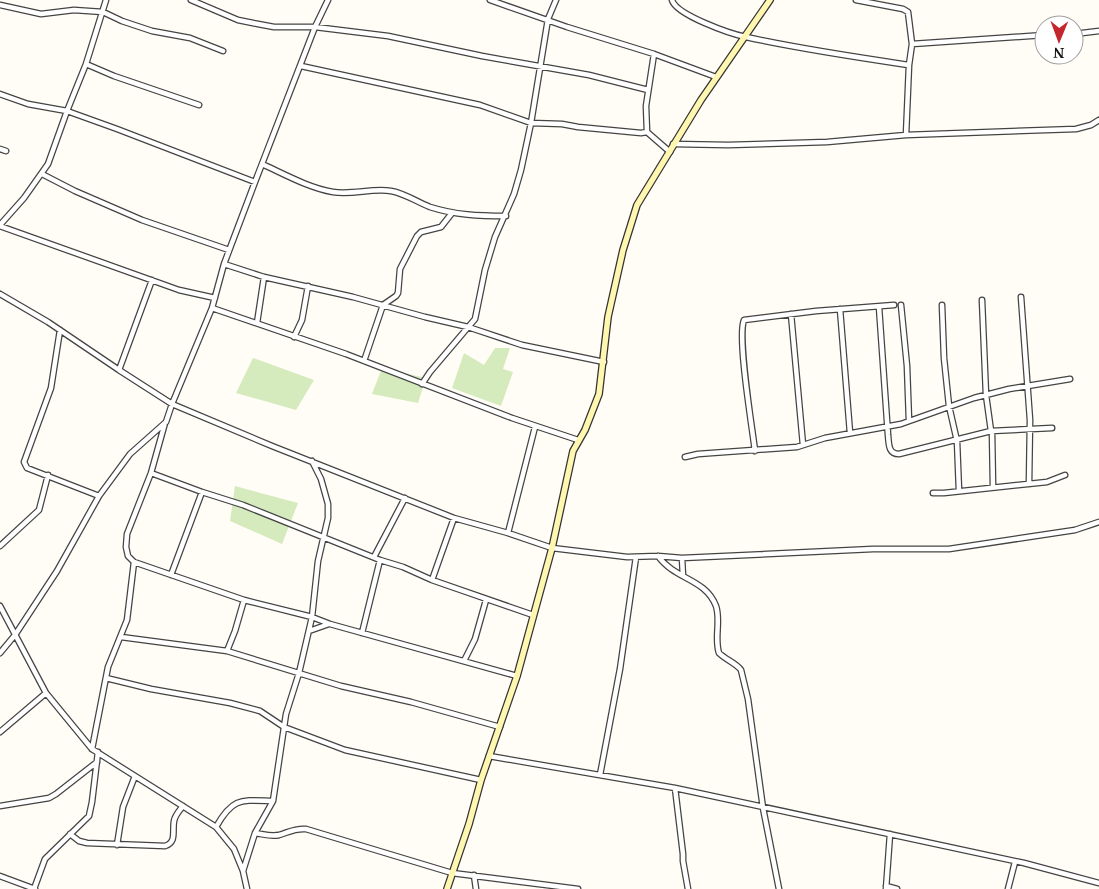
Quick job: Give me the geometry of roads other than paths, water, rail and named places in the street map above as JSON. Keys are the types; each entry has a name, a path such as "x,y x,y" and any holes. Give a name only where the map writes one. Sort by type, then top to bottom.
{"street":[{"path":"106,0 86,64 48,164 24,198 0,226 179,290 215,298"},
{"path":"191,0 238,20 258,24 274,27 315,27 388,36 491,58 589,75 648,90"},
{"path":"328,0 315,27 254,182 224,264 212,308 172,404 128,534 126,547 128,556 134,562 244,600 312,617 330,624 517,676"},
{"path":"490,0 567,27 654,54 716,77"},
{"path":"422,384 475,319 485,270 495,237 506,216 522,170 548,19 556,0"},
{"path":"672,0 680,9 696,19 744,37 909,65"},
{"path":"447,889 469,824 481,780 517,676 552,548 570,465 578,440 585,430 599,394 608,317 623,250 637,205 716,77 770,0"},
{"path":"856,0 880,2 908,12 912,44 909,65 906,135"},
{"path":"0,6 41,14 74,10 103,12 122,21 152,31 190,38 223,51"},
{"path":"1084,33 1099,31"},
{"path":"912,44 1034,36"},
{"path":"647,132 648,90 654,54"},
{"path":"86,64 114,76 199,105"},
{"path":"301,66 480,105 531,123 647,132"},
{"path":"0,94 35,106 67,112 125,132 254,182"},
{"path":"673,144 728,146 827,142 906,135 1076,129 1091,126 1099,120"},
{"path":"647,132 670,152"},
{"path":"0,149 6,151"},
{"path":"262,164 318,188 333,192 353,194 389,191 400,193 430,207 452,213 469,216 506,216"},
{"path":"42,174 75,191 142,220 230,250"},
{"path":"364,361 383,305 398,293 400,269 417,236 421,232 441,227 452,213"},
{"path":"224,264 264,276 468,327 522,345 604,362"},
{"path":"257,323 264,276"},
{"path":"119,370 152,280"},
{"path":"294,337 302,320 308,286"},
{"path":"0,294 60,330 172,404 454,518 552,548 636,557 682,558 873,549 949,549 1075,530 1099,522"},
{"path":"1021,297 1030,430 1029,484"},
{"path":"982,300 986,395 992,431 993,487"},
{"path":"755,451 744,357 743,322 746,318 894,305"},
{"path":"901,305 908,366 909,421"},
{"path":"879,306 890,450 895,454 992,431 1052,428"},
{"path":"942,306 943,346 949,406 956,441 959,491"},
{"path":"212,308 364,361 535,426 578,440"},
{"path":"840,309 850,433"},
{"path":"791,314 803,445"},
{"path":"60,330 51,388 24,459 25,465 27,468 99,496"},
{"path":"685,457 698,454 755,451 803,445 825,438 909,421 986,395 1070,379"},
{"path":"0,653 15,635 57,571 99,496 130,454 166,422"},
{"path":"508,533 535,426"},
{"path":"243,871 255,832 273,801 284,727 312,617 323,537 328,518 328,504 321,479 312,462"},
{"path":"150,473 244,505 432,580 533,615"},
{"path":"0,546 39,510 48,475"},
{"path":"933,493 1047,482 1064,475"},
{"path":"171,574 202,492"},
{"path":"374,557 405,498"},
{"path":"432,580 454,518"},
{"path":"658,556 671,570 704,589 712,599 716,607 719,653 728,661 739,666 741,670 748,699 763,808 779,889"},
{"path":"600,775 620,669 636,557"},
{"path":"682,558 683,576"},
{"path":"362,633 380,560"},
{"path":"92,749 106,678 113,655 128,620 134,562"},
{"path":"227,651 244,600"},
{"path":"464,661 475,639 486,600"},
{"path":"0,606 46,693 92,749 216,827 234,849 243,871 247,889"},
{"path":"309,631 330,624"},
{"path":"121,637 227,651 341,686 411,702 500,727"},
{"path":"106,678 143,687 230,702 253,709 267,715 284,727 345,750 481,780"},
{"path":"0,732 46,693"},
{"path":"0,876 35,889 45,859 89,816 98,752"},
{"path":"489,756 675,788 1024,863 1099,883"},
{"path":"0,806 49,798 97,762"},
{"path":"117,845 123,807 136,776"},
{"path":"675,788 688,889"},
{"path":"216,827 225,812 239,802 249,800 273,801"},
{"path":"70,834 82,843 170,845 174,836 176,816 183,806"},
{"path":"255,832 271,836 297,829 306,829 452,873 578,889"},
{"path":"890,834 886,888 897,889"},
{"path":"1008,889 1015,862"},
{"path":"474,875 476,889"}]}
